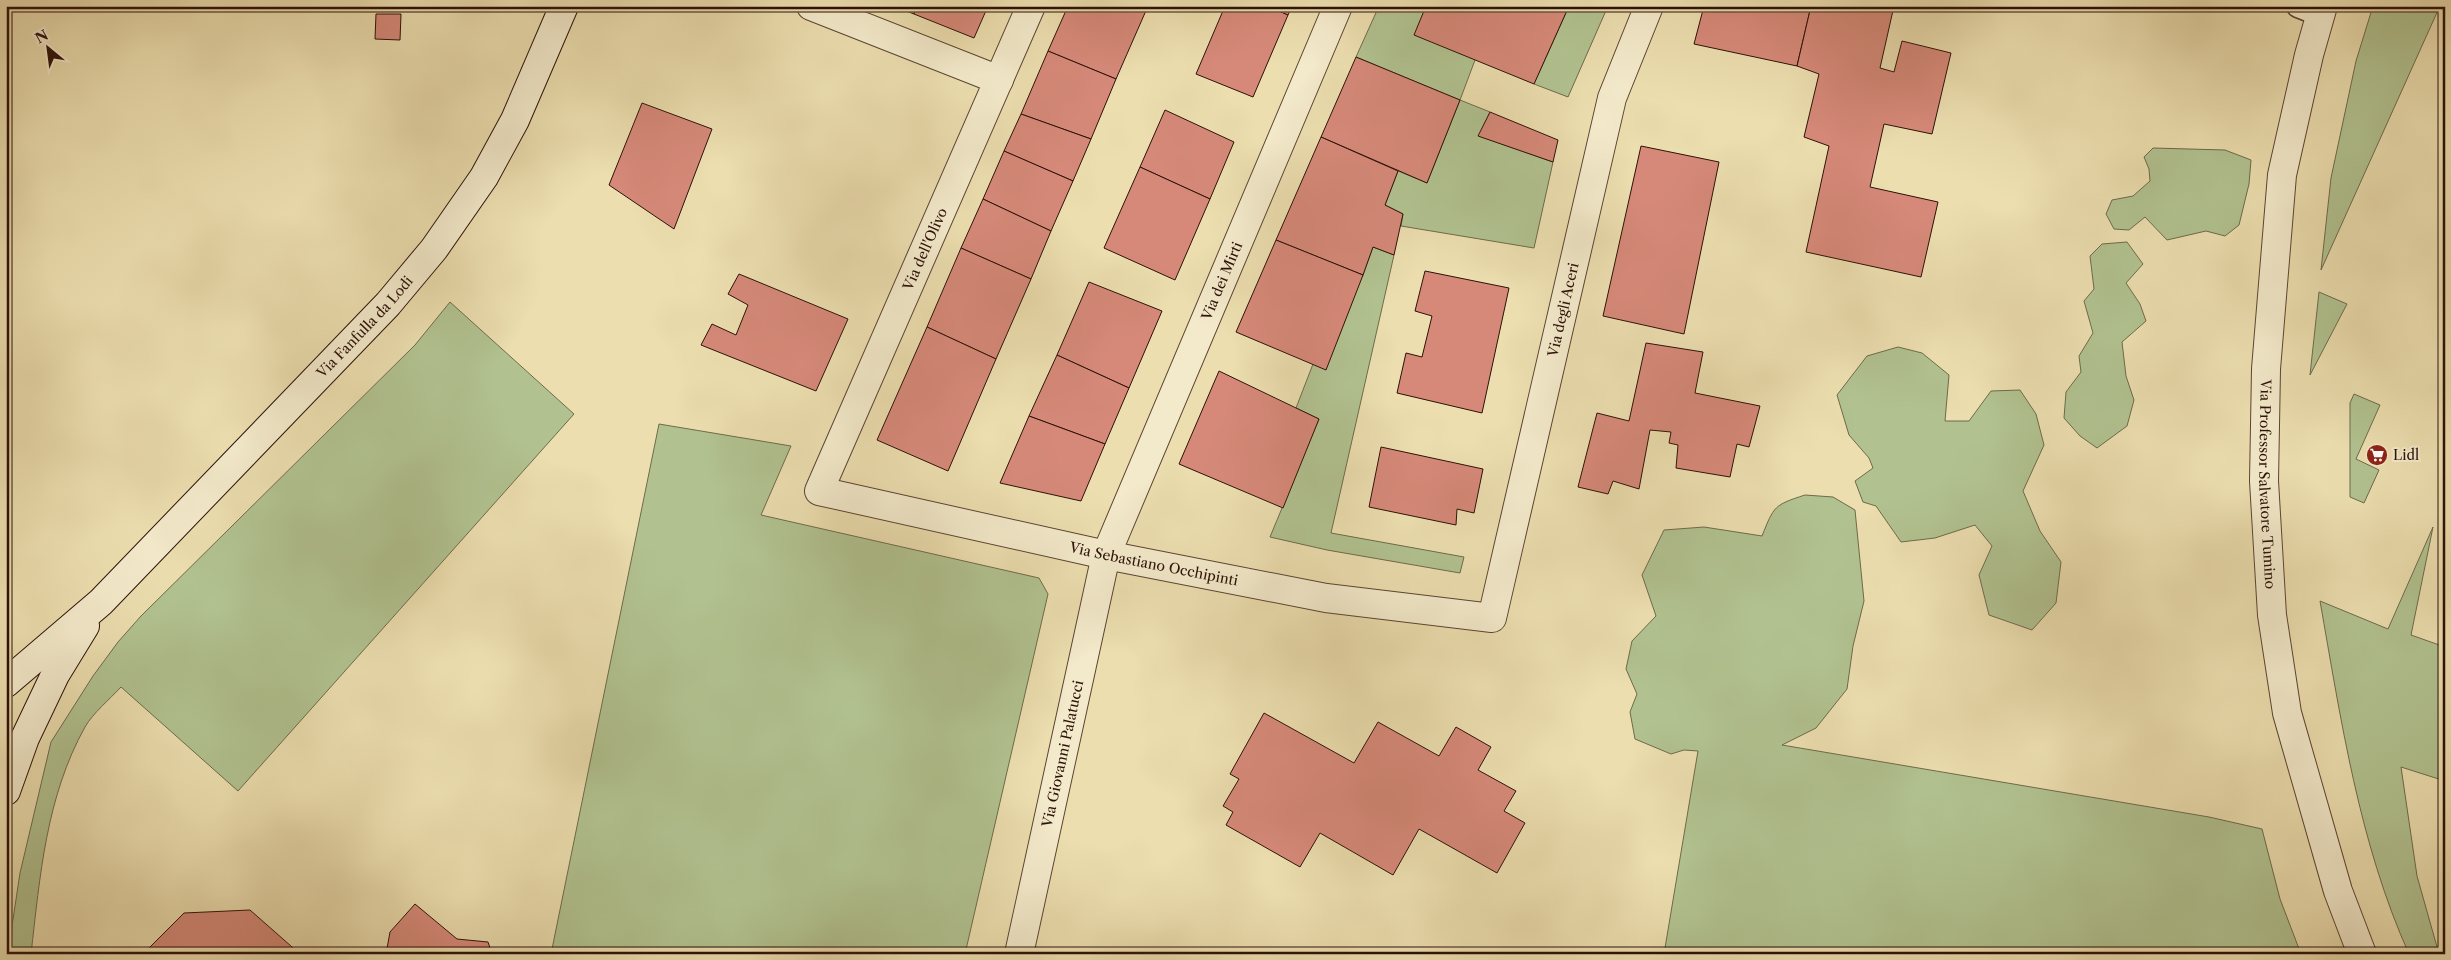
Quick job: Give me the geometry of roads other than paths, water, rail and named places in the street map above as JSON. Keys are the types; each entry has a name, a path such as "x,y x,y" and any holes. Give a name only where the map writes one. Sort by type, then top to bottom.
{"street":[{"name":"Via Fanfulla da Lodi","path":"101,602 388,304 434,249 484,177 515,120 564,6"},
{"path":"811,6 999,80"},
{"name":"Via dell'Olivo","path":"819,491 1032,6"},
{"name":"Via dei Mirti","path":"1106,555 1338,6"},
{"name":"Via degli Aceri","path":"1492,618 1612,98 1649,6"},
{"name":"Via Professor Salvatore Tumino","path":"2314,9 2309,56 2282,176 2266,369 2264,481 2272,615 2287,712 2338,891 2362,954"},
{"name":"Via Sebastiano Occhipinti","path":"819,491 1106,555 1326,598 1492,618"},
{"name":"Via Giovanni Palatucci","path":"1019,954 1106,555"},
{"path":"6,683 101,602"},
{"path":"6,791 24,738 55,674 101,602"}],"place":[{"name":"Lidl","path":"2377,455"}]}
